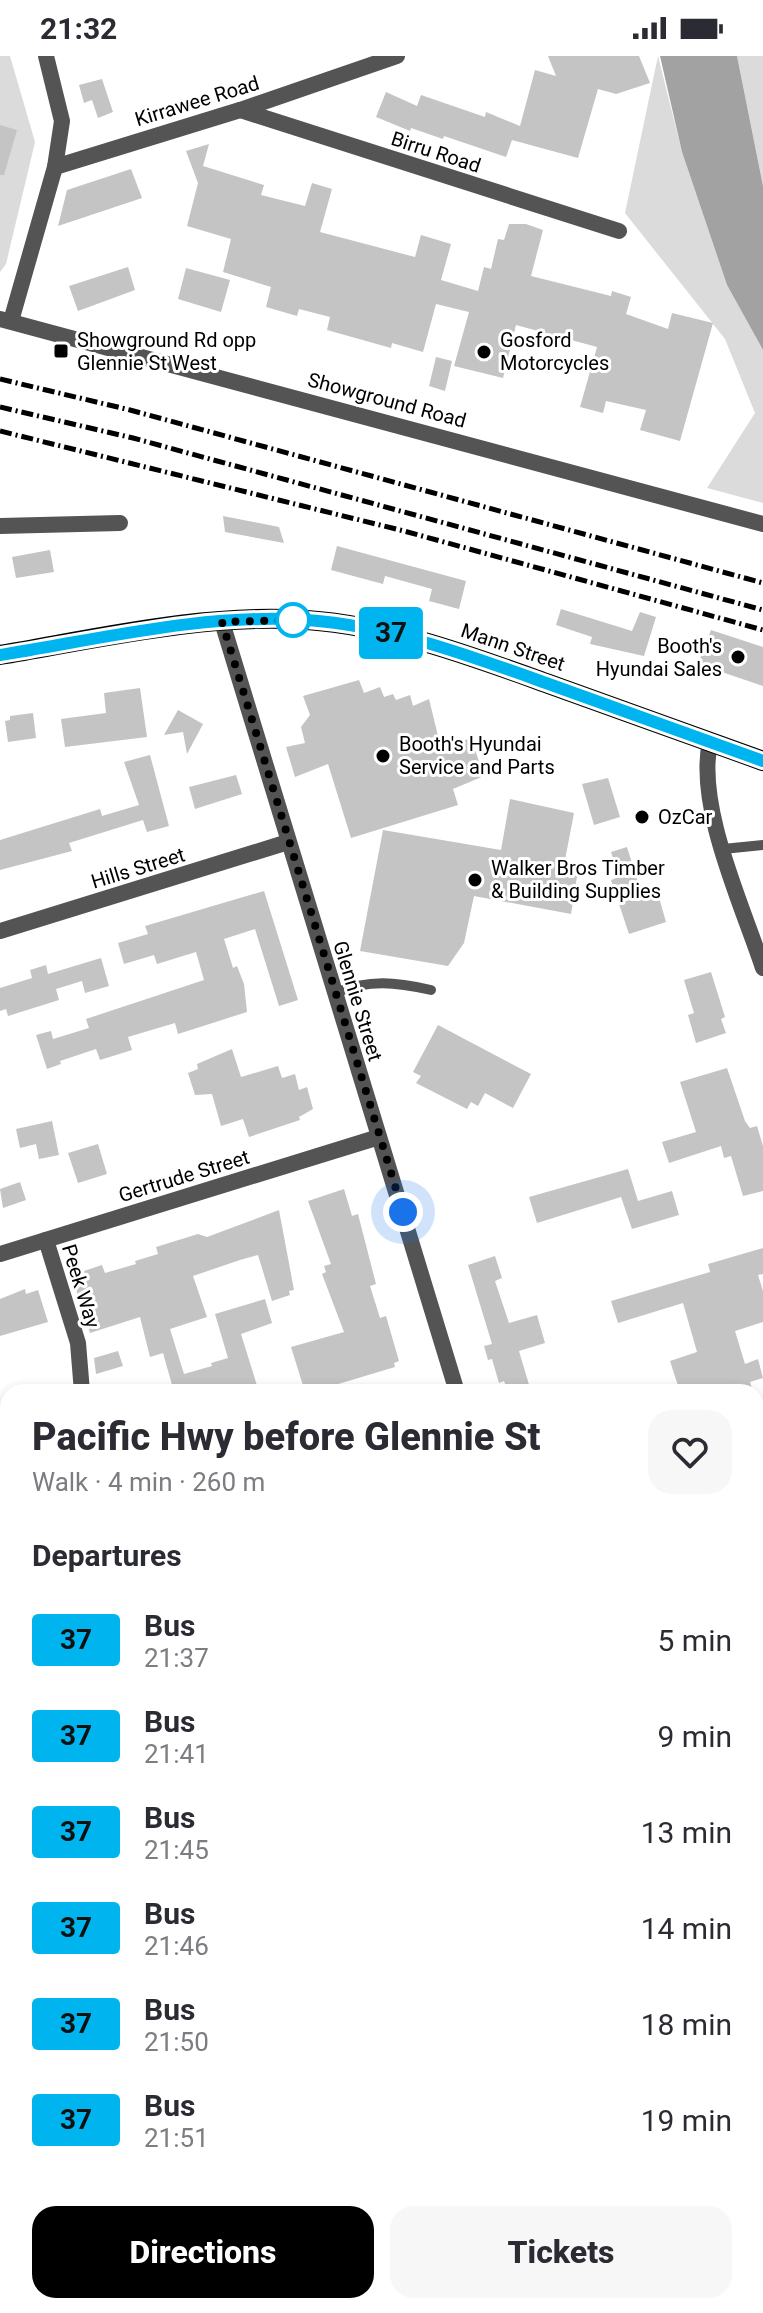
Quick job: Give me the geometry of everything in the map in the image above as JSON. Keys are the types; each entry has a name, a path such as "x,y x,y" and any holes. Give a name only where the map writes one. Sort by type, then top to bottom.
{"main road":[{"name":"Mann Street","path":"0,655 222,622 306,620 400,635 763,761"}],"street":[{"path":"5,320 55,167 62,121 46,56"},
{"name":"Kirrawee Road","path":"55,167 240,110 397,56"},
{"name":"Birru Road","path":"240,110 619,231"},
{"name":"Showground Road","path":"5,320 763,524"},
{"path":"0,526 120,523"},
{"name":"Glennie Street","path":"222,622 455,1384"},
{"path":"710,742 707,788 723,849 763,968"},
{"name":"Hills Street","path":"0,931 288,842"},
{"name":"Gertrude Street","path":"0,1254 379,1137"},
{"name":"Peek Way","path":"46,1240 78,1343 81,1384"}],"lane":[{"path":"723,849 763,845"},
{"path":"335,993 357,984 392,981 431,990"}],"shaded area":[{"path":"0,56 10,56 35,142 6,264 0,272"},
{"path":"658,56 682,152 727,285 763,350 763,503 707,488 755,413 725,339 625,213"},
{"path":"660,56 737,56 763,186 763,350 727,285 682,152"},
{"path":"737,56 763,56 763,186"}],"building":[{"path":"548,56 639,56 650,83 616,94 598,89 578,158 512,140 506,157 444,136 443,139 411,128 410,131 376,117 386,92 417,106 421,95 485,117 486,112 520,126 535,70 556,76"},
{"path":"102,79 113,112 98,118 92,100 84,103 79,85"},
{"path":"0,125 17,130 4,175 0,175"},
{"path":"209,144 203,166 264,185 261,195 305,206 312,183 332,189 320,232 415,257 421,235 451,244 441,280 478,291 484,267 491,269 498,239 504,240 509,224 526,224 543,230 531,276 611,296 612,291 631,297 626,314 668,329 672,313 713,323 680,441 640,430 646,410 606,401 603,413 580,407 597,347 516,325 503,378 454,366 469,312 436,304 423,352 392,343 391,348 327,330 330,317 299,309 297,316 266,307 271,287 223,272 231,239 187,226 198,183 186,151"},
{"path":"131,169 142,198 58,226 67,190"},
{"path":"128,267 135,290 78,311 69,286"},
{"path":"186,268 230,280 221,312 178,299"},
{"path":"436,357 452,361 445,391 429,386"},
{"path":"223,516 279,527 284,543 225,532"},
{"path":"337,546 466,581 459,609 429,601 432,589 385,576 383,584 331,570"},
{"path":"50,550 54,572 16,578 12,557"},
{"path":"561,609 632,631 640,612 656,617 644,656 590,644 592,637 556,625"},
{"path":"711,630 763,647 763,686 698,664"},
{"name":"Booth's Hyundai Service and Parts","path":"359,680 364,693 380,687 384,697 393,694 396,700 410,695 413,706 429,699 441,748 471,738 484,776 453,789 458,805 351,838 328,764 295,777 286,747 305,743 301,727 310,715 303,696"},
{"path":"140,688 147,737 65,747 61,719 106,713 104,693"},
{"path":"178,710 203,724 187,754 183,732 164,735"},
{"path":"33,713 36,738 8,742 5,721 10,720 10,716"},
{"path":"150,755 169,826 147,832 143,820 69,843 72,851 0,870 0,840 100,809 102,816 139,805 124,762"},
{"path":"236,775 242,794 195,809 189,787"},
{"path":"608,778 620,817 594,825 582,784"},
{"name":"Walker Bros Timber & Building Supplies","path":"510,799 574,813 565,860 579,864 571,914 474,896 464,943 448,966 360,951 383,830 501,850"},
{"path":"627,847 641,892 656,887 666,922 629,934 611,880 619,877 611,852"},
{"path":"264,891 298,1000 279,1006 255,929 224,939 233,968 237,966 244,984 247,1012 178,1034 175,1023 128,1037 132,1050 100,1060 96,1049 60,1061 61,1064 47,1069 36,1035 51,1031 53,1039 89,1028 86,1019 204,980 196,952 157,964 154,955 124,964 118,943 148,934 145,926"},
{"path":"101,958 109,986 85,993 82,981 56,989 59,1000 8,1016 6,1009 0,1011 0,988 32,978 30,970 46,965 48,974"},
{"path":"711,972 725,1017 721,1019 726,1033 696,1043 688,1015 694,1013 684,980"},
{"path":"438,1025 531,1074 513,1108 485,1093 478,1106 471,1102 467,1109 416,1083 421,1076 413,1072"},
{"path":"232,1049 241,1077 278,1066 282,1078 295,1074 299,1090 307,1087 313,1109 299,1117 300,1120 249,1137 243,1119 221,1126 212,1094 195,1095 188,1073 198,1069 197,1064"},
{"path":"727,1068 745,1121 750,1128 757,1126 763,1146 763,1191 743,1196 731,1156 724,1158 721,1146 669,1163 662,1142 696,1132 680,1082"},
{"path":"52,1121 59,1155 39,1159 36,1144 20,1148 16,1129"},
{"path":"98,1144 107,1174 78,1183 68,1153"},
{"path":"628,1169 638,1201 672,1191 679,1215 632,1229 621,1197 537,1223 529,1197"},
{"path":"20,1182 26,1200 3,1208 0,1189"},
{"path":"344,1189 352,1216 358,1214 376,1284 370,1286 380,1318 386,1316 399,1361 394,1363 395,1367 338,1384 303,1384 291,1347 344,1332 322,1274 326,1272 324,1266 331,1264 308,1201"},
{"path":"279,1210 294,1290 289,1291 290,1295 272,1301 258,1255 240,1260 193,1276 207,1317 170,1329 184,1374 212,1366 211,1363 228,1358 215,1314 265,1299 272,1323 241,1334 257,1384 172,1384 163,1353 150,1357 140,1317 90,1333 73,1280 85,1276 84,1271 102,1265 105,1273 136,1264 135,1261 158,1254 156,1247 198,1234 207,1237"},
{"path":"763,1248 763,1274 758,1275 763,1291 763,1322 735,1331 745,1364 758,1359 763,1378 751,1384 677,1384 670,1361 697,1352 683,1303 618,1323 611,1301 710,1272 708,1264"},
{"path":"495,1256 502,1278 495,1281 509,1323 537,1315 545,1343 519,1351 529,1384 499,1383 492,1359 488,1360 484,1346 492,1344 468,1265"},
{"path":"25,1289 26,1294 38,1290 48,1322 0,1336 0,1299"},
{"path":"118,1351 123,1366 96,1374 94,1358"}],"railway":[{"path":"0,379 130,410 763,583"},
{"path":"0,407 133,438 763,610"},
{"path":"0,431 404,531 763,630"}],"bus line":[{"name":"37","path":"0,655 145,631 222,622 306,620 352,625 400,635 467,655 763,761"}],"place":[{"name":"Showground Rd opp Glennie St West","path":"61,351"},
{"name":"Gosford Motorcycles","path":"484,352"},
{"name":"Booth's Hyundai Sales","path":"738,657"},
{"name":"Booth's Hyundai Service and Parts","path":"383,756"},
{"name":"OzCar","path":"642,817"},
{"name":"Walker Bros Timber & Building Supplies","path":"475,880"}],"route":[{"path":"293,620 222,622 403,1212"}]}
